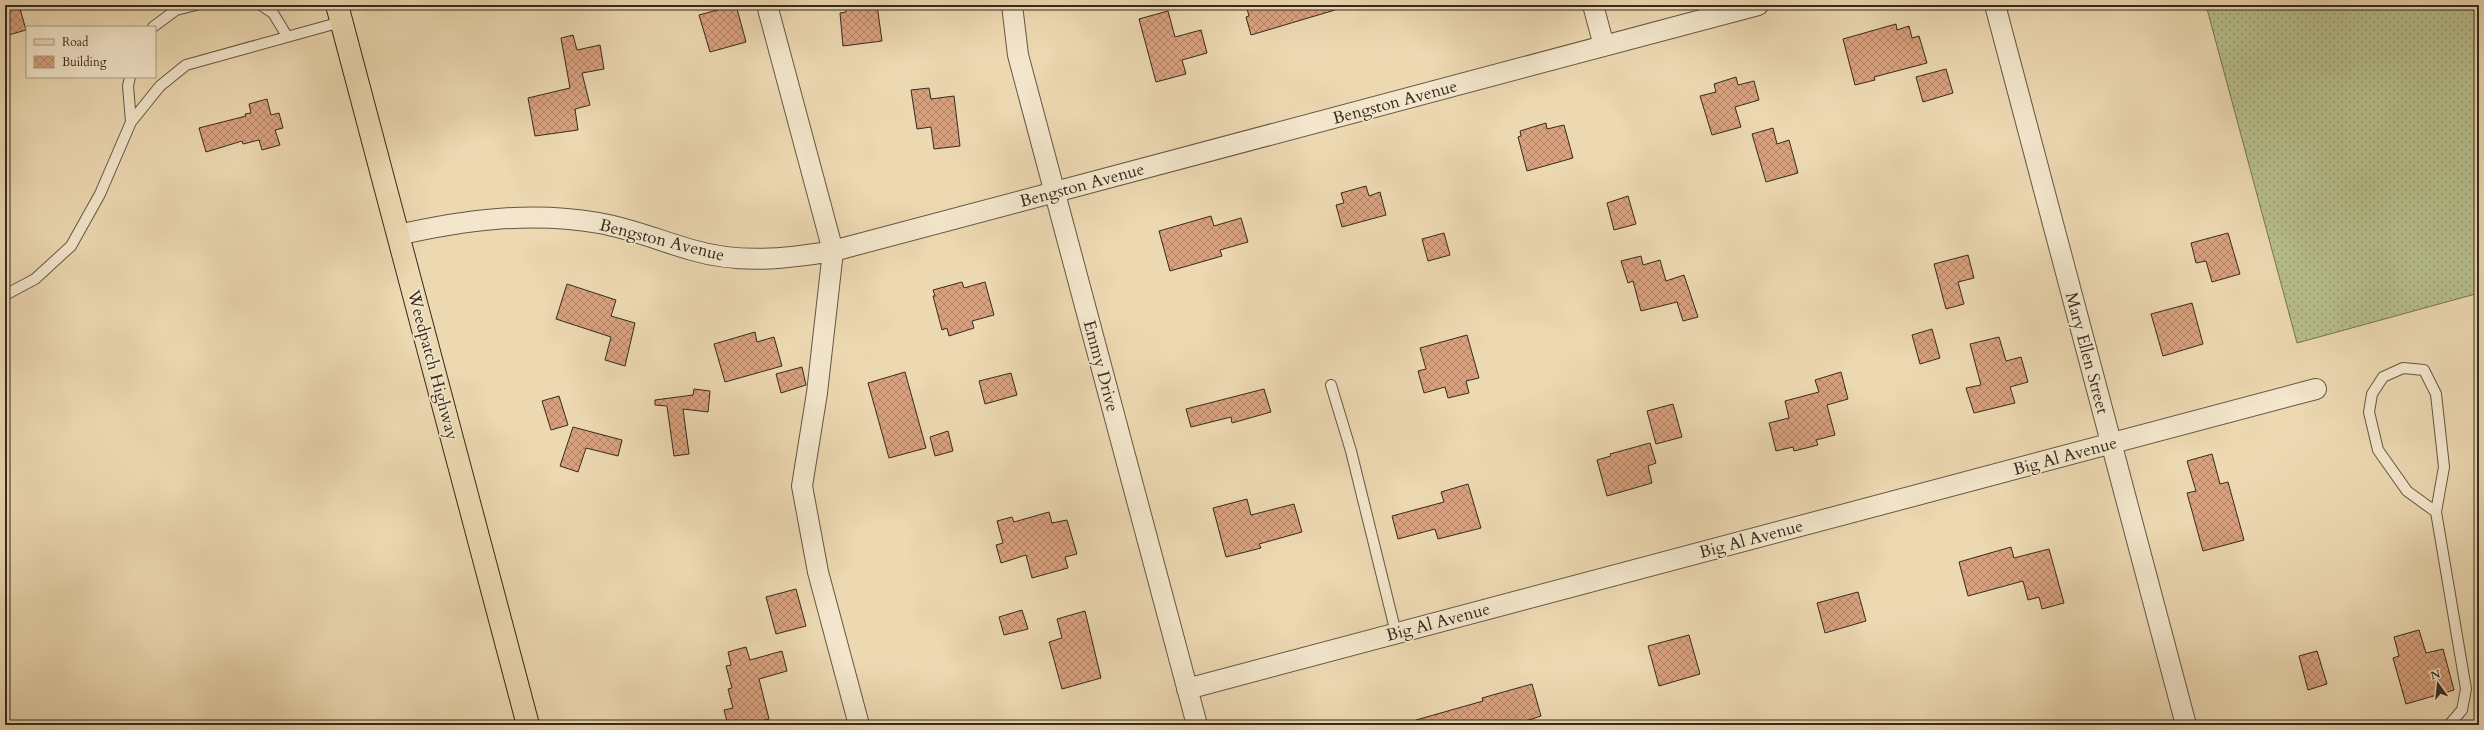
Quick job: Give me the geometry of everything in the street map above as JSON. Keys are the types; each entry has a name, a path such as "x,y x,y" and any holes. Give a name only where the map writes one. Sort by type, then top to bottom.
{"main road":[{"name":"Weedpatch Highway","path":"339,13 528,725"}],"street":[{"path":"767,5 833,251 817,393 802,486 818,572 859,725"},
{"name":"Emmy Drive","path":"1012,5 1018,54 1197,725"},
{"path":"1593,5 1604,46"},
{"name":"Bengston Avenue","path":"398,235 447,224 498,218 548,218 599,223 648,234 692,251 739,259 786,259 833,251 1758,5"},
{"name":"Mary Ellen Street","path":"1995,5 2186,725"},
{"name":"Big Al Avenue","path":"1187,689 2316,389"}],"lane":[{"path":"154,26 176,10 196,5"},
{"path":"261,5 273,13 287,36"},
{"path":"5,295 35,279 71,246 100,194 131,122 160,86 186,65 287,36 339,13"},
{"path":"130,78 128,93 131,122"},
{"path":"2436,512 2406,491 2378,450 2369,412 2372,394 2383,377 2403,368 2424,370 2436,394 2444,467 2436,512 2466,689 2462,710 2449,725"},
{"path":"1331,386 1351,451 1396,633"}],"green space":[{"path":"2206,5 2479,5 2479,293 2297,343"}],"building":[{"path":"19,5 26,30 5,36 5,8"},
{"path":"736,5 746,42 710,52 699,15"},
{"path":"858,5 877,5 882,41 843,46 840,13 846,12 846,7"},
{"path":"1246,5 1334,5 1335,10 1251,35 1246,17 1249,16"},
{"path":"1168,11 1175,37 1201,30 1207,53 1182,60 1186,74 1156,82 1139,19"},
{"path":"1896,24 1897,30 1909,26 1912,38 1919,36 1927,63 1874,77 1875,80 1855,85 1843,39"},
{"path":"573,35 577,50 600,45 604,69 582,73 590,105 575,109 578,130 535,136 528,98 570,88 561,38"},
{"path":"1946,69 1953,93 1923,102 1916,77"},
{"path":"1736,77 1738,85 1754,81 1759,100 1735,107 1741,127 1712,135 1700,96 1716,92 1714,84"},
{"path":"929,88 931,99 954,96 960,146 934,149 931,127 917,129 911,90"},
{"path":"267,99 271,115 279,113 283,128 275,130 280,145 262,150 259,140 243,144 242,141 206,152 199,128 246,116 245,114 251,113 249,104"},
{"path":"1546,123 1547,129 1564,125 1573,158 1527,171 1518,137 1521,136 1520,131"},
{"path":"1773,128 1777,144 1789,140 1798,173 1766,182 1752,134"},
{"path":"1366,186 1369,196 1380,192 1386,215 1342,227 1336,205 1344,203 1341,193"},
{"path":"1628,196 1636,224 1614,230 1607,203"},
{"path":"1211,216 1214,226 1241,218 1248,242 1220,250 1222,256 1170,271 1159,231"},
{"path":"1444,233 1450,255 1428,261 1422,239"},
{"path":"2228,233 2240,274 2212,282 2206,261 2196,263 2191,243"},
{"path":"1968,255 1974,278 1958,282 1964,304 1946,309 1934,264"},
{"path":"1641,256 1643,265 1660,260 1666,281 1684,275 1698,317 1683,321 1677,302 1641,311 1633,281 1628,283 1621,261"},
{"path":"962,282 964,288 985,282 994,315 972,321 974,328 949,336 947,328 942,330 933,296 935,296 933,290"},
{"path":"567,284 616,300 611,316 635,323 625,366 605,360 611,337 556,319"},
{"path":"2192,303 2203,344 2163,356 2151,314"},
{"path":"1932,329 1940,358 1920,364 1912,335"},
{"path":"755,332 757,342 774,337 782,366 725,382 714,344"},
{"path":"1467,335 1479,378 1466,381 1469,393 1448,398 1445,387 1424,393 1418,371 1426,369 1420,348"},
{"path":"1999,337 2006,361 2021,357 2028,382 2010,387 2015,403 1974,413 1966,388 1981,385 1970,344"},
{"path":"802,367 806,385 781,393 776,374"},
{"path":"905,372 926,448 889,458 868,383"},
{"path":"1841,372 1848,399 1827,405 1835,435 1816,440 1818,445 1794,451 1793,447 1776,451 1769,423 1789,418 1785,401 1819,392 1815,380"},
{"path":"1011,373 1017,395 985,404 979,381"},
{"path":"694,389 710,391 708,412 683,409 689,454 674,456 667,406 655,405 655,400 693,395"},
{"path":"1264,389 1271,412 1232,423 1231,417 1191,427 1186,409"},
{"path":"559,396 568,425 551,430 542,401"},
{"path":"1673,404 1682,437 1656,444 1647,411"},
{"path":"573,427 622,440 618,456 586,448 578,472 560,466"},
{"path":"948,431 953,451 935,456 930,437"},
{"path":"1650,443 1656,463 1648,466 1652,483 1607,496 1597,460 1611,456 1610,454"},
{"path":"2212,454 2220,484 2228,482 2244,540 2203,551 2187,493 2196,491 2187,461"},
{"path":"1468,484 1481,528 1438,539 1435,529 1398,539 1392,516 1444,502 1441,492"},
{"path":"1247,499 1251,515 1294,504 1302,532 1259,544 1261,548 1226,557 1213,508"},
{"path":"1049,512 1052,523 1067,520 1077,554 1065,557 1068,568 1032,578 1026,555 1001,563 996,545 1003,543 997,521 1012,517 1014,522"},
{"path":"2011,547 2014,558 2049,549 2064,603 2042,609 2039,597 2028,600 2023,581 1968,596 1959,562"},
{"path":"796,589 806,626 776,634 766,597"},
{"path":"1858,592 1866,621 1825,633 1817,603"},
{"path":"1022,610 1028,629 1004,635 999,617"},
{"path":"1085,611 1101,678 1062,689 1049,642 1062,638 1057,619"},
{"path":"2419,630 2426,653 2443,649 2454,690 2406,704 2393,658 2399,656 2394,637"},
{"path":"1689,635 1700,674 1659,686 1648,646"},
{"path":"746,647 750,660 782,651 787,671 759,679 769,719 760,721 761,725 728,725 724,710 733,708 728,689 732,688 726,666 731,665 728,652"},
{"path":"2317,651 2327,684 2308,690 2299,656"},
{"path":"1532,684 1541,716 1520,723 1521,725 1416,725 1416,720 1483,701 1482,698"}]}
